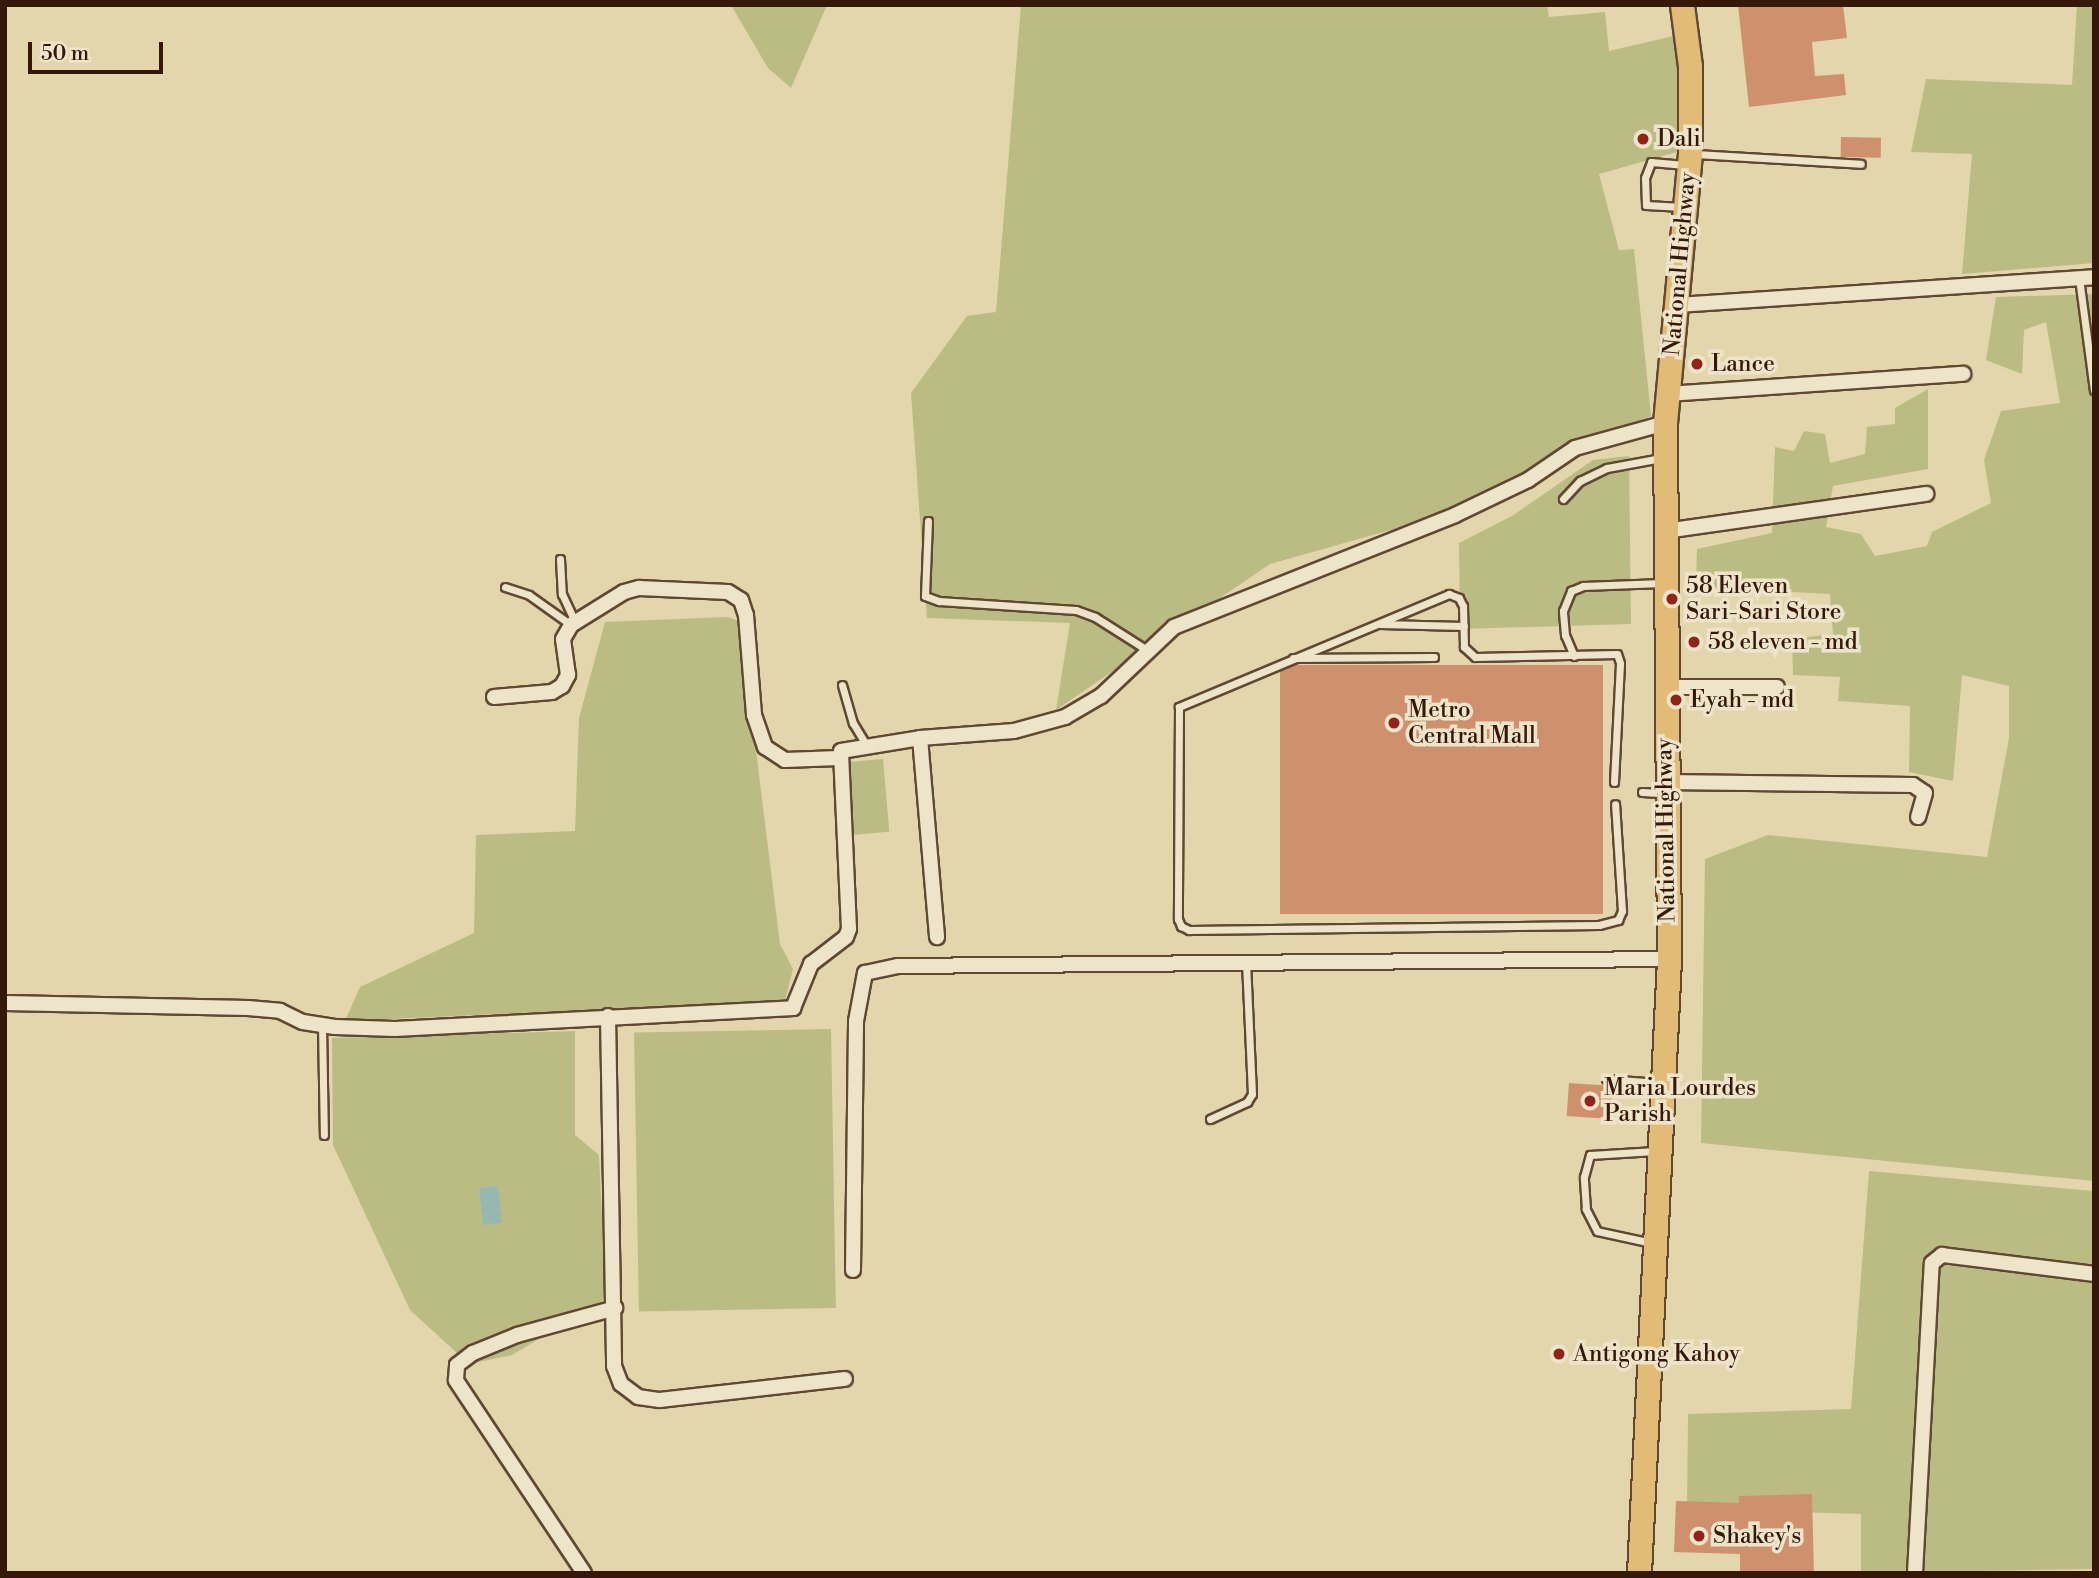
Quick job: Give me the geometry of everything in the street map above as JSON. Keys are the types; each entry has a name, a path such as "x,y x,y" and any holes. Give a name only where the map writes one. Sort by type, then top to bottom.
{"main road":[{"name":"National Highway","path":"1639,1573 1669,959 1658,789 1665,687 1665,424 1690,160 1690,66 1682,5"}],"street":[{"path":"1677,305 2086,278"},
{"path":"1667,394 1963,374"},
{"path":"5,1003 248,1008 280,1011 322,1025 432,1028 608,1016 785,1010 799,1003 811,964 846,937 849,929 839,758 841,751 920,738 1014,731 1065,717 1101,696 1174,627 1455,515 1528,480 1575,448 1665,424"},
{"path":"1665,531 1926,494"},
{"path":"494,697 552,692 562,686 568,675 563,639 573,623 624,592 639,588 728,592 741,600 746,615 754,715 765,747 785,760 839,758"},
{"path":"1665,687 1777,687"},
{"path":"920,738 937,937"},
{"path":"1658,789 1913,785 1925,793 1918,817"},
{"path":"853,1270 856,1021 865,973 898,966 1669,959"},
{"path":"608,1016 614,1366 621,1384 638,1397 660,1400 845,1379"},
{"path":"1915,1573 1933,1263 1942,1255 2094,1273"},
{"path":"584,1573 456,1380 457,1365 517,1335 615,1308"}],"lane":[{"path":"1685,207 1646,205 1644,178 1651,162 1690,160 1861,164"},
{"path":"2086,278 2094,390"},
{"path":"1563,499 1580,481 1607,468 1665,457"},
{"path":"928,521 925,596 939,601 1076,610 1095,617 1147,650"},
{"path":"560,559 562,594 573,623"},
{"path":"1574,656 1565,635 1563,611 1571,591 1583,586 1666,583"},
{"path":"505,587 529,595 573,623"},
{"path":"1614,782 1620,663 1617,654 1475,657 1464,647 1463,606 1454,594 1289,658 1179,707 1181,926 1599,925 1618,920 1622,911 1615,804"},
{"path":"1377,624 1464,626"},
{"path":"1289,658 1434,657"},
{"path":"842,685 853,723 867,747"},
{"path":"1210,1119 1247,1102 1252,1094 1246,964"},
{"path":"322,1025 324,1135"},
{"path":"1606,1079 1664,1083"},
{"path":"1656,1244 1597,1231 1586,1209 1584,1177 1590,1155 1659,1151"}],"green space":[{"path":"731,5 827,5 791,88 768,68"},
{"path":"1021,5 1547,5 1549,17 1605,12 1609,51 1682,34 1684,150 1599,174 1619,250 1634,249 1651,416 1465,509 1270,564 1056,710 1070,623 927,618 911,393 967,316 996,312"},
{"path":"2077,5 2094,5 2094,263 1962,274 1972,154 1911,152 1926,79 2072,85"},
{"path":"2094,294 2094,1181 1701,1143 1705,859 1768,835 1987,857 2009,738 2009,686 1962,675 1953,781 1909,772 1910,706 1838,701 1840,677 1793,675 1792,639 1833,634 1830,594 1696,587 1697,549 1772,533 1775,447 1794,451 1804,431 1825,434 1830,463 1865,454 1867,427 1895,424 1895,408 1928,389 1928,469 1833,486 1826,527 1861,534 1875,556 1927,546 1932,532 1991,503 1984,460 2001,411 2060,403 2046,322 2024,330 2022,374 1986,360 1996,297"},
{"path":"1629,456 1631,624 1460,629 1459,543 1512,516 1593,460"},
{"path":"727,617 740,621 780,944 793,969 785,1001 345,1021 360,987 474,933 476,835 575,831 579,718 605,622"},
{"path":"883,759 889,832 852,835 845,762"},
{"path":"831,1029 836,1308 639,1311 634,1032"},
{"path":"575,1031 575,1135 599,1155 606,1299 512,1355 469,1364 410,1310 333,1145 332,1038"},
{"path":"1869,1171 2094,1191 2094,1569 1861,1573 1861,1514 1687,1509 1688,1414 1851,1409"}],"water":[{"path":"498,1186 502,1223 483,1225 479,1188"}],"building":[{"path":"1738,5 1843,5 1847,38 1812,42 1815,76 1844,74 1846,95 1749,107"},
{"path":"1841,137 1881,138 1881,158 1841,157"},
{"path":"1280,665 1603,665 1603,914 1280,914"},
{"name":"Maria Lourdes Parish","path":"1569,1083 1613,1086 1611,1119 1567,1116"},
{"path":"1812,1494 1814,1573 1740,1573 1740,1554 1674,1552 1676,1501 1739,1503 1739,1496"}],"place":[{"name":"Dali","path":"1643,139"},
{"name":"Lance","path":"1697,364"},
{"name":"58 Eleven Sari-Sari Store","path":"1672,599"},
{"name":"58 eleven - md","path":"1694,642"},
{"name":"Eyah - md","path":"1676,700"},
{"name":"Metro Central Mall","path":"1394,723"},
{"name":"Maria Lourdes Parish","path":"1590,1101"},
{"name":"Antigong Kahoy","path":"1559,1354"},
{"name":"Shakey's","path":"1699,1536"}]}
